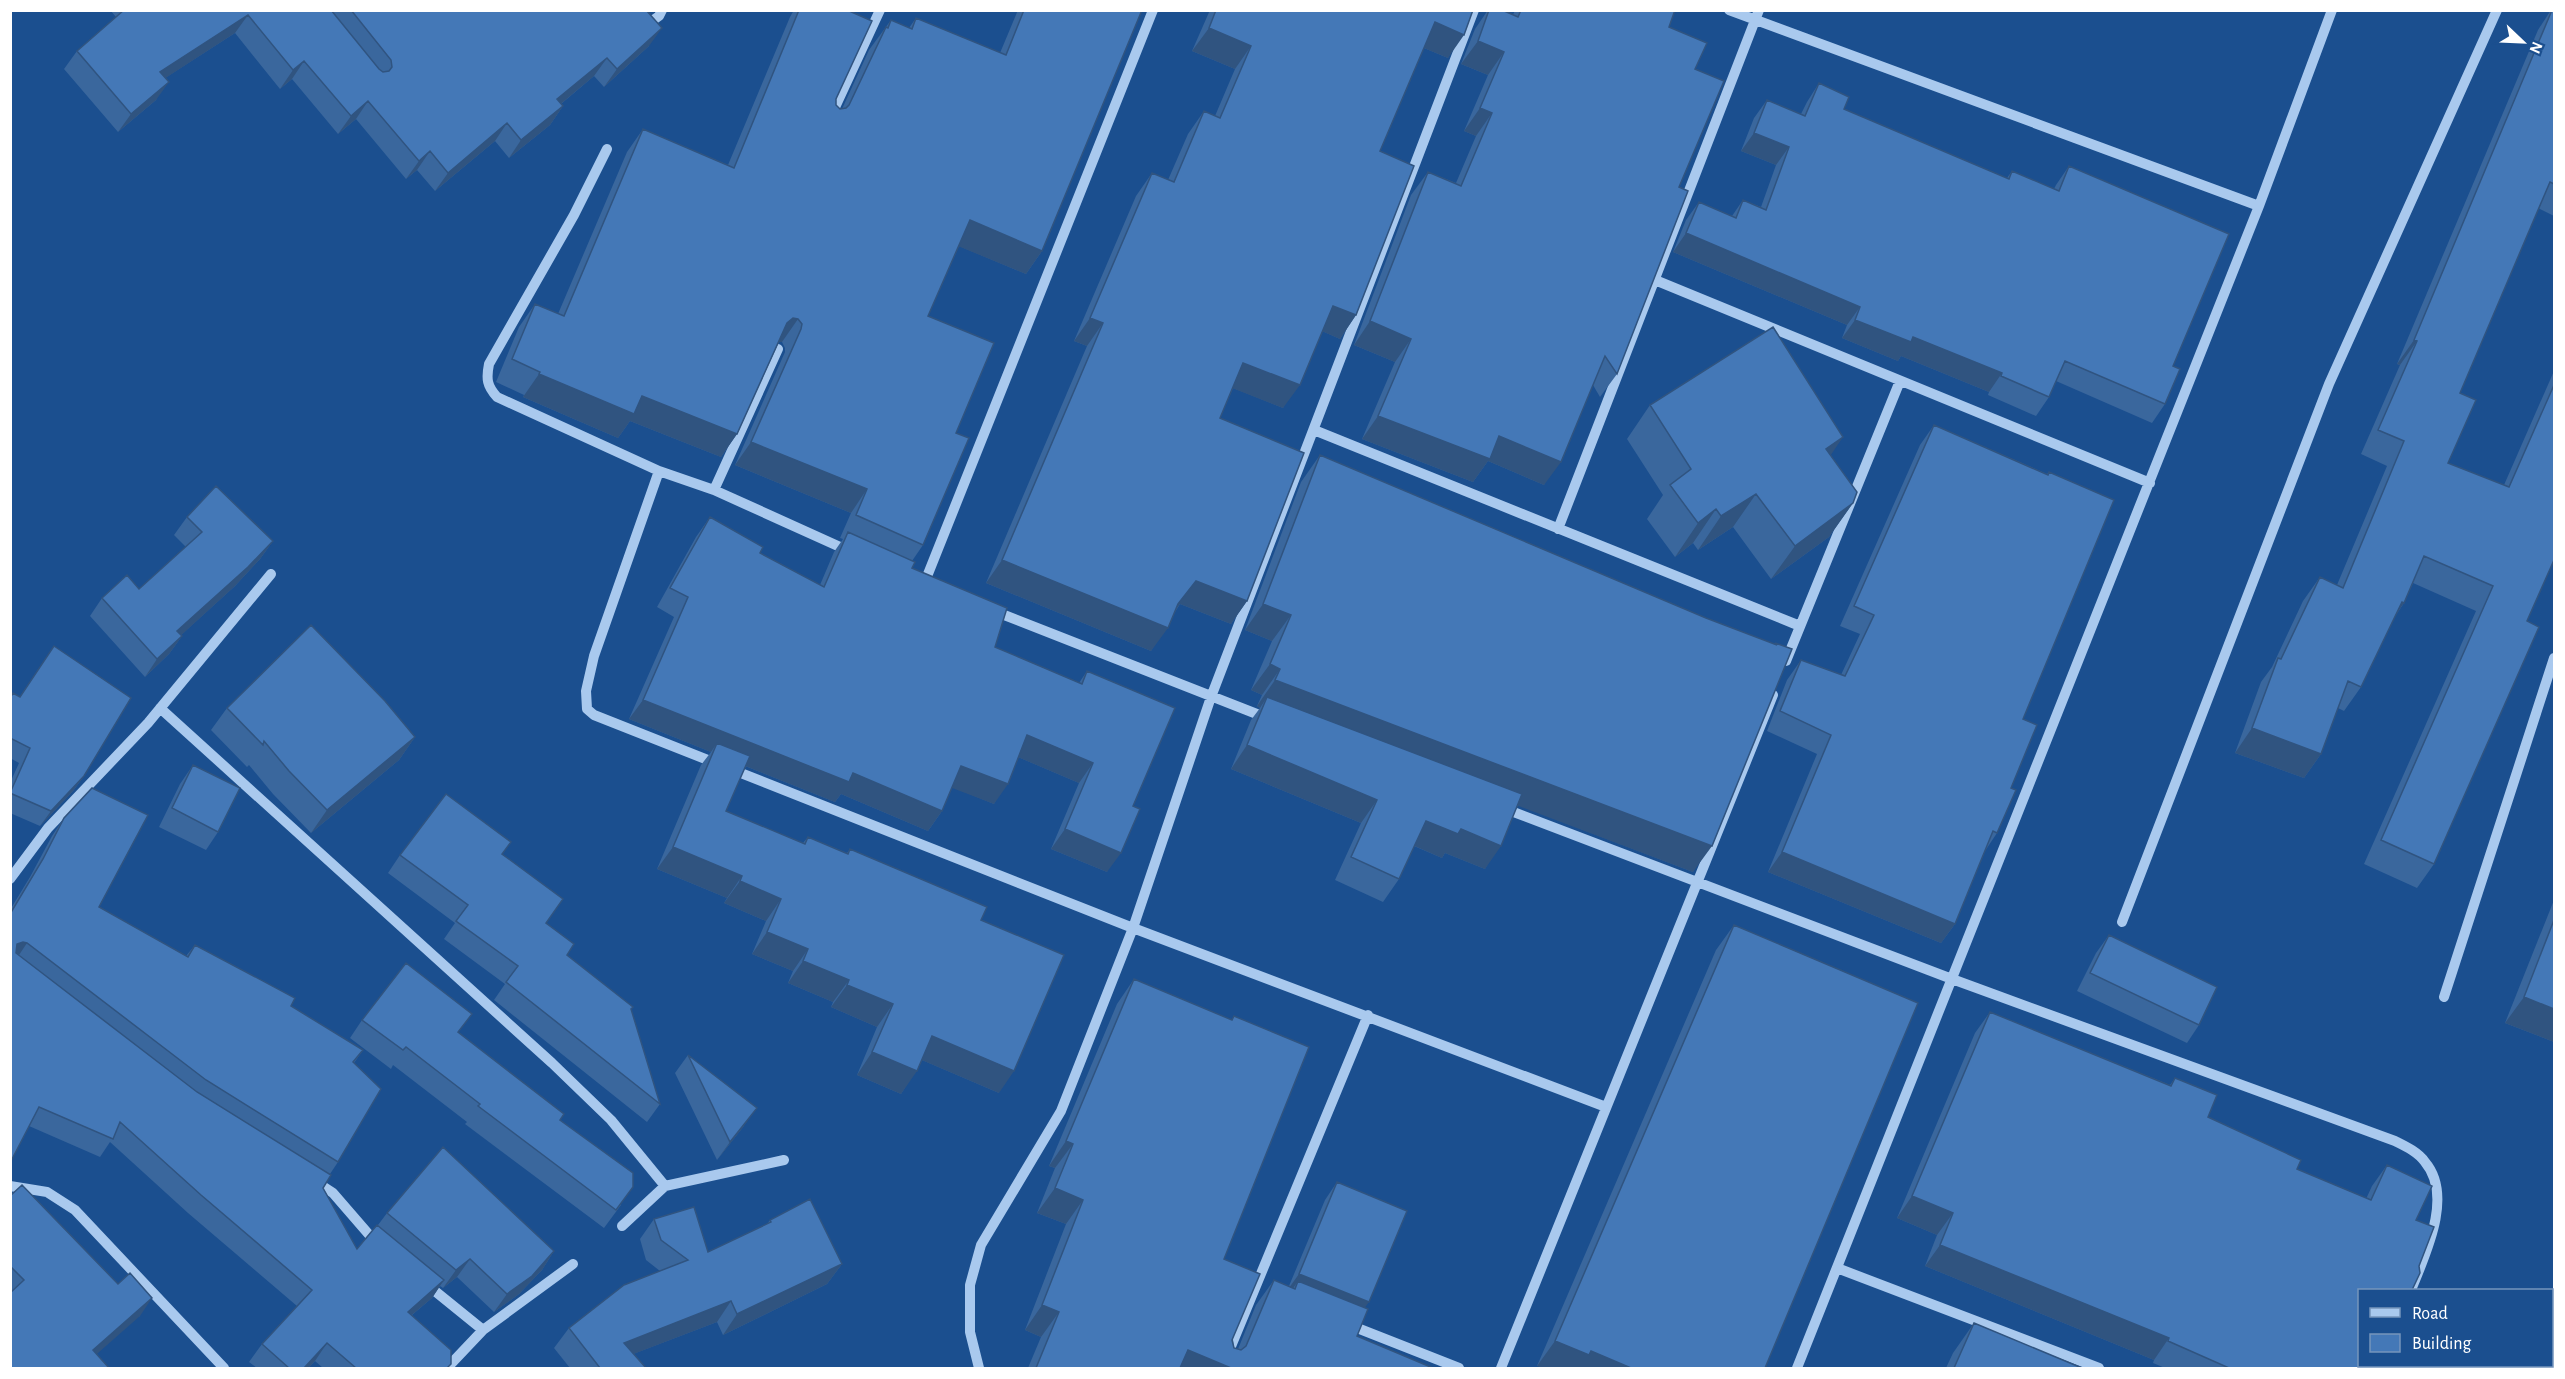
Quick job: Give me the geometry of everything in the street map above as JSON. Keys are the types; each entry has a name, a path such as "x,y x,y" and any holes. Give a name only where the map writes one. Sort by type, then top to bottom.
{"street":[{"path":"633,10 642,27 660,13"},
{"path":"826,125 880,10"},
{"path":"935,589 919,582 1153,10"},
{"path":"979,1368 970,1332 970,1284 981,1245 1061,1111 1133,928 1211,697 1474,10"},
{"path":"1729,10 1757,15 2259,206"},
{"path":"1797,1368 2150,483 2259,206 2332,10"},
{"path":"2121,922 2329,384 2497,10"},
{"path":"1558,529 1757,15"},
{"path":"607,149 574,215 489,364 486,378 488,387 497,397 659,471 714,490 861,556"},
{"path":"1654,280 2150,483"},
{"path":"714,490 778,349"},
{"path":"1501,1368 1900,381"},
{"path":"1314,430 1800,626"},
{"path":"659,471 594,656 585,691 587,709 604,721 1133,928 1368,1015 1606,1107"},
{"path":"10,879 48,828 159,708 271,574"},
{"path":"980,606 1278,722"},
{"path":"2444,997 2554,658"},
{"path":"159,708 552,1063 611,1120 665,1186"},
{"path":"1488,802 1952,979 2409,1148 2425,1162 2437,1191 2433,1236 2411,1289"},
{"path":"1222,1368 1260,1290 1368,1015"},
{"path":"622,1226 665,1186 784,1160"},
{"path":"306,1176 333,1193 375,1243 384,1250"},
{"path":"10,1186 47,1192 75,1210 224,1368"},
{"path":"447,1368 483,1330 573,1264"},
{"path":"1837,1268 2099,1368"},
{"path":"420,1279 483,1330"},
{"path":"1341,1322 1459,1368"}],"building":[{"path":"124,10 331,10 383,72 389,71 392,67 391,60 351,10 646,10 662,28 617,69 607,58 557,99 563,106 521,140 507,123 448,173 430,151 419,161 368,101 351,116 304,61 293,70 248,15 160,72 169,82 131,114 77,51"},
{"path":"799,10 847,10 872,21 836,99 836,105 840,109 849,105 891,20 912,29 916,18 1006,55 1024,10 1142,10 1042,251 970,220 928,316 994,343 956,433 969,438 923,545 856,515 867,489 751,442 801,329 802,324 798,319 793,318 787,323 737,434 642,396 634,414 539,374 540,372 512,359 535,304 564,316 643,129 734,168"},
{"path":"1216,10 1473,10 1464,35 1435,22 1380,151 1414,166 1356,315 1333,306 1300,385 1243,363 1220,418 1304,453 1247,601 1196,581 1178,604 1168,628 1002,560 1103,323 1090,318 1152,173 1174,182 1204,111 1220,118 1251,46 1209,28"},
{"path":"1489,10 1502,10 1518,17 1521,10 1675,10 1669,27 1707,43 1695,69 1724,81 1679,187 1688,191 1617,374 1605,356 1561,462 1499,436 1490,459 1378,416 1411,339 1370,321 1428,172 1461,186 1492,113 1480,108 1504,52 1478,41"},
{"path":"2552,10 2554,10 2554,184 2550,182 2460,393 2476,400 2448,463 2509,487 2554,385 2554,560 2527,621 2539,627 2434,864 2381,840 2493,586 2424,556 2404,603 2402,602 2361,687 2348,681 2321,754 2252,728 2278,658 2281,659 2320,577 2343,588 2404,441 2378,430 2417,341 2414,340"},
{"path":"1819,83 1849,97 1844,109 2009,179 2012,171 2059,191 2069,166 2229,234 2173,366 2180,369 2165,404 2065,361 2049,397 2001,376 2002,373 1913,337 1911,342 1855,320 1860,307 1686,233 1699,202 1736,218 1743,200 1766,210 1789,147 1754,133 1767,100 1805,116"},
{"path":"1773,327 1843,437 1826,449 1857,492 1853,503 1795,546 1756,494 1721,516 1716,509 1698,523 1670,485 1691,469 1650,405"},
{"path":"1934,425 2048,475 2049,472 2114,500 2023,719 2037,725 2011,788 2016,790 1997,833 1993,831 1955,924 1782,852 1831,735 1780,711 1801,660 1845,676 1874,615 1854,606"},
{"path":"1320,455 1706,618 1792,649 1712,846 1275,680 1280,669 1270,664 1291,615 1263,604"},
{"path":"216,486 273,541 248,567 177,631 182,636 157,659 102,598 127,575 139,589 202,532 187,517"},
{"path":"710,517 763,547 760,553 824,587 848,532 915,562 912,568 1007,608 995,647 1082,684 1087,671 1175,708 1133,806 1140,809 1121,853 1065,829 1093,763 1027,735 1008,784 961,766 942,811 853,773 849,782 643,700 688,597 670,588"},
{"path":"311,625 385,701 415,737 327,810 264,741 263,745 227,708"},
{"path":"54,646 131,698 84,776 51,811 10,793 30,748 10,738 10,698 13,693 20,697"},
{"path":"1267,697 1522,794 1501,846 1461,829 1458,834 1426,821 1399,879 1351,857 1377,800 1247,745"},
{"path":"717,743 750,756 726,811 805,844 808,837 848,854 850,849 987,907 981,920 1064,955 1014,1071 932,1036 917,1071 872,1052 893,1004 847,985 849,980 803,961 808,949 767,932 781,899 740,881 742,876 673,847"},
{"path":"193,765 240,788 218,832 172,808"},
{"path":"92,788 148,815 99,907 188,957 195,945 295,998 291,1006 363,1050 353,1062 381,1089 338,1162 206,1080 27,943 17,944 16,953 197,1092 331,1175 323,1188 357,1249 377,1225 444,1280 408,1312 451,1350 451,1364 447,1368 356,1368 327,1343 304,1368 289,1368 262,1344 312,1290 120,1122 113,1139 39,1107 10,1163 10,914 64,818"},
{"path":"446,794 511,842 502,854 563,899 546,923 574,944 567,955 633,1007 631,1009 660,1104 506,982 518,966 456,921 468,905 400,855"},
{"path":"2554,920 2554,1009 2524,997"},
{"path":"1734,925 1918,1003 1765,1368 1631,1368 1591,1351 1589,1355 1555,1341"},
{"path":"2109,935 2217,987 2199,1025 2090,973"},
{"path":"406,963 472,1014 458,1032 564,1114 560,1120 633,1173 633,1187 616,1210 478,1106 480,1104 406,1047 403,1050 362,1020"},
{"path":"1134,979 1232,1020 1234,1016 1309,1047 1224,1259 1260,1274 1232,1340 1234,1348 1241,1350 1246,1346 1274,1280 1295,1289 1298,1281 1368,1309 1357,1336 1433,1368 1231,1368 1188,1350 1180,1368 1036,1368 1059,1312 1042,1305 1083,1200 1055,1188 1073,1144 1066,1141"},
{"path":"1990,1012 2171,1086 2175,1078 2217,1095 2208,1117 2301,1160 2297,1169 2371,1200 2387,1165 2432,1186 2416,1220 2434,1227 2419,1266 2420,1273 2412,1289 2358,1289 2358,1367 2369,1368 2229,1368 2168,1341 2169,1338 1940,1245 1953,1213 1912,1196"},
{"path":"688,1055 757,1108 730,1142"},
{"path":"443,1147 554,1251 532,1276 507,1294 470,1259 456,1270 387,1213"},
{"path":"1337,1182 1407,1211 1369,1302 1299,1274"},
{"path":"22,1185 118,1284 130,1273 152,1298 93,1350 109,1368 10,1368 10,1293 24,1280 10,1266 10,1196"},
{"path":"810,1199 842,1264 737,1314 731,1301 624,1343 646,1368 600,1368 569,1328 624,1285 688,1260 661,1240 654,1219 694,1207 708,1252 771,1222 770,1220"},
{"path":"1974,1323 2082,1368 1954,1368"}]}
